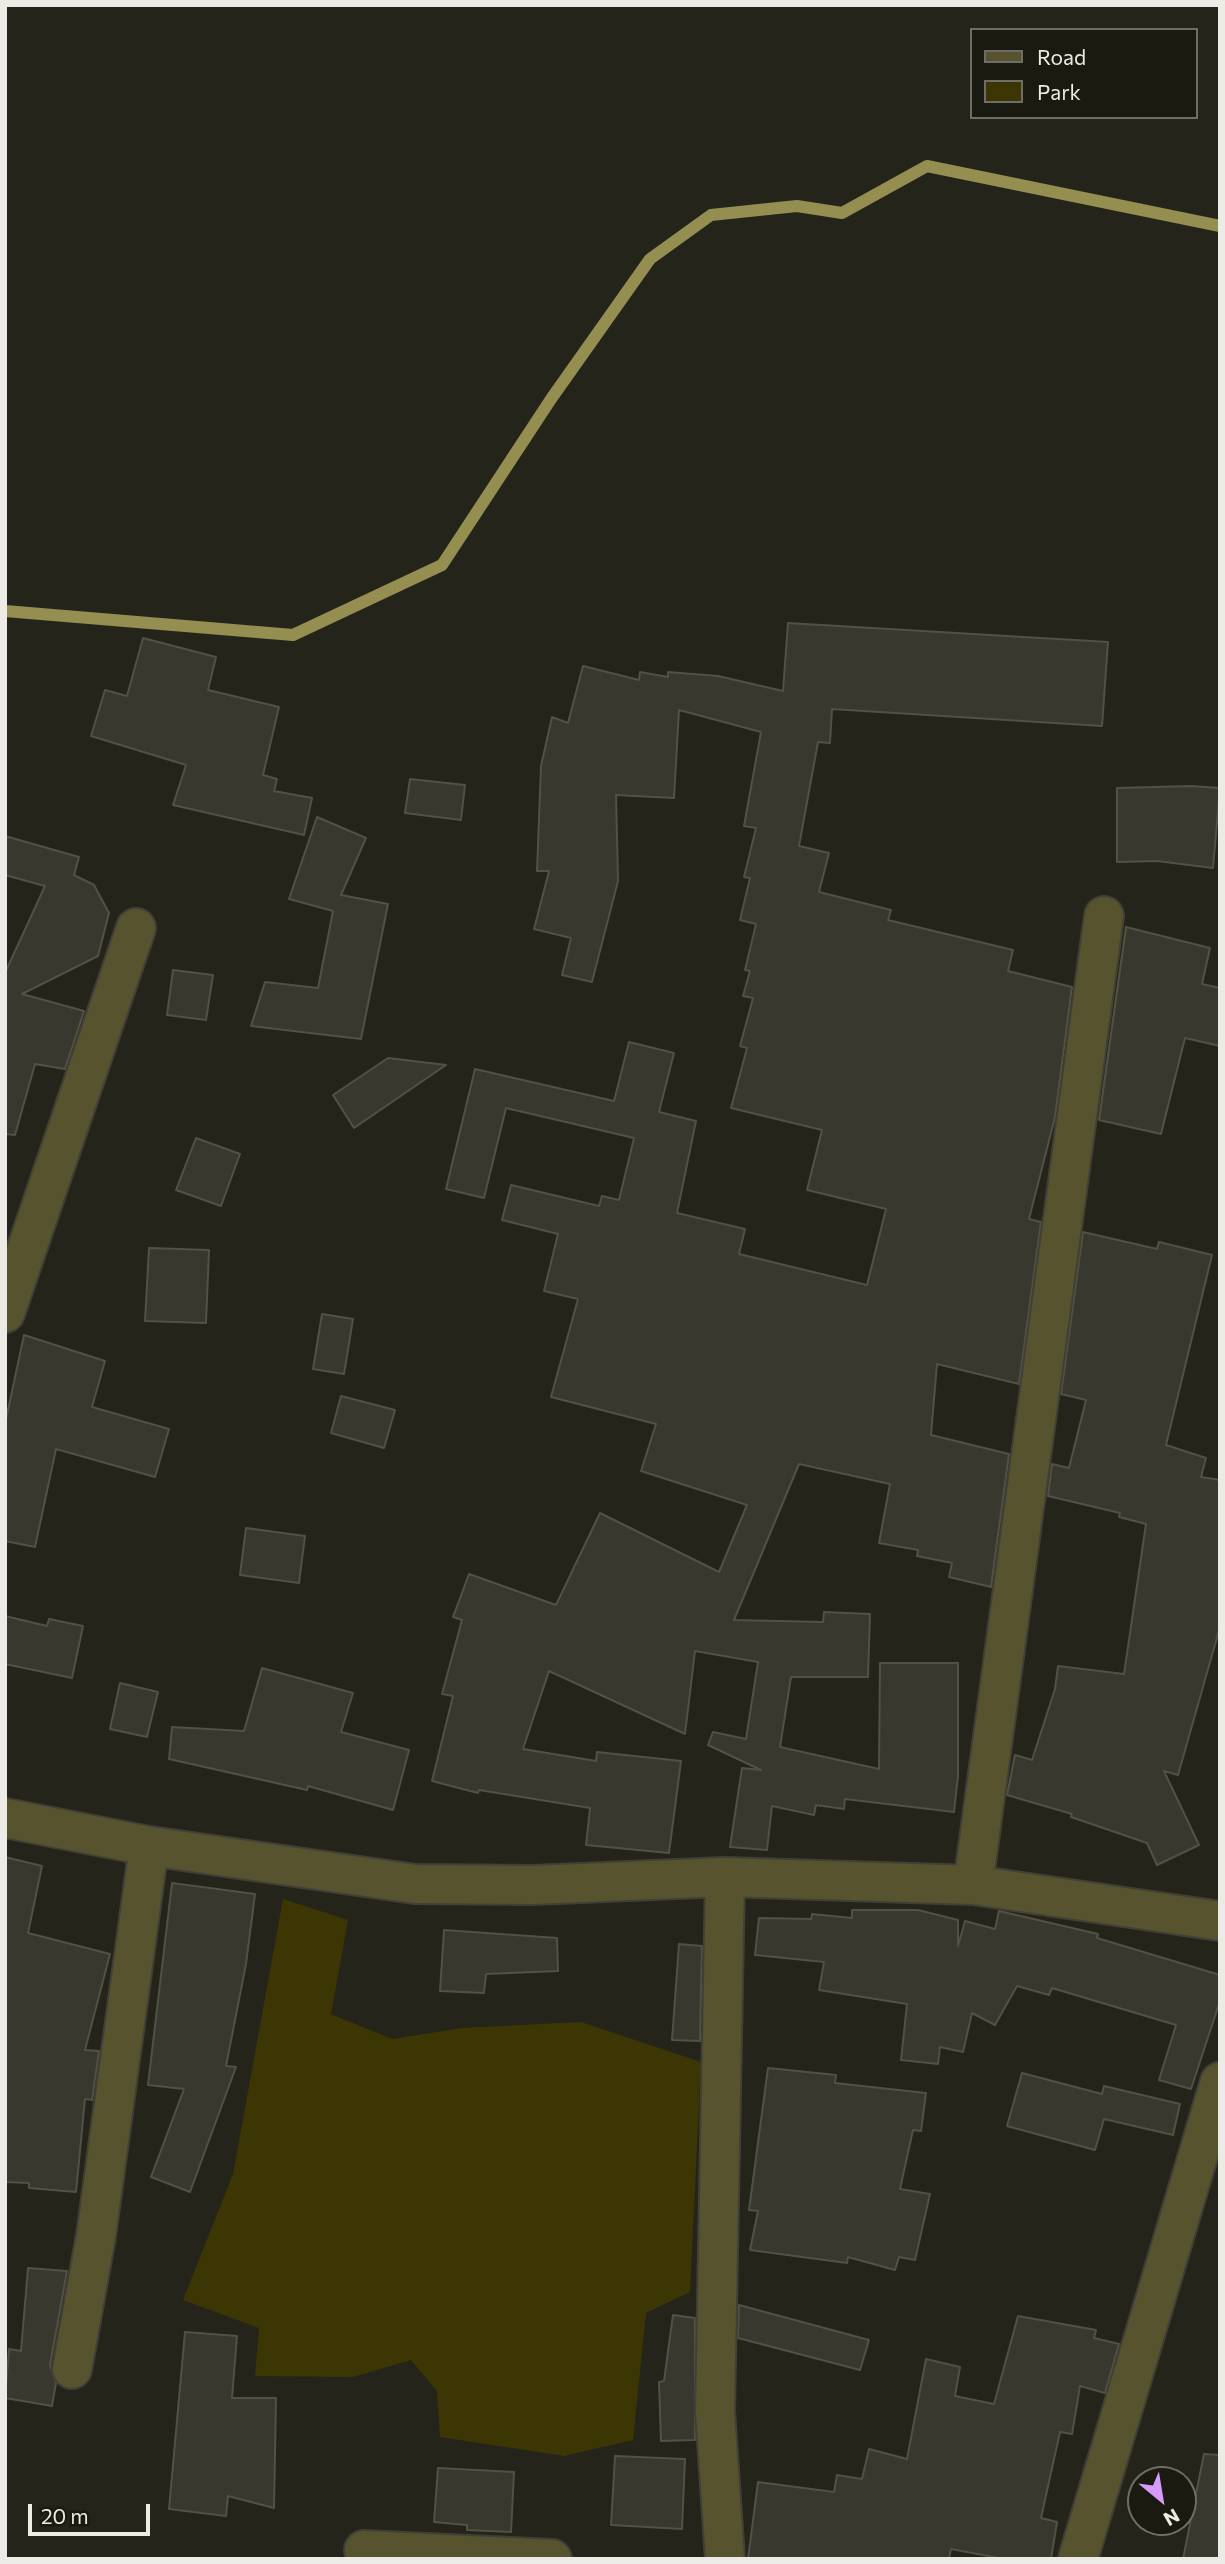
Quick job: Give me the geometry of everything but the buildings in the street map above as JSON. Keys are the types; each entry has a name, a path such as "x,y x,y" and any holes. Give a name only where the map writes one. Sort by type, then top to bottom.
{"street":[{"path":"973,1885 1104,916"},
{"path":"5,1313 136,928"},
{"path":"5,1818 149,1846 415,1884 533,1885 725,1877 973,1885 1220,1921"},
{"path":"72,2369 96,2236 149,1846"},
{"path":"725,1877 715,2411 725,2559"},
{"path":"1078,2559 1220,2082"},
{"path":"364,2550 552,2559"}],"green space":[{"path":"283,1899 348,1920 331,2014 392,2039 462,2028 581,2022 701,2062 690,2292 646,2313 633,2440 564,2456 440,2437 437,2391 411,2360 353,2377 255,2376 259,2328 183,2300 233,2174"}],"waterway":[{"path":"5,611 293,635 442,565 551,399 650,259 711,215 797,206 842,213 927,166 1220,226"}]}
